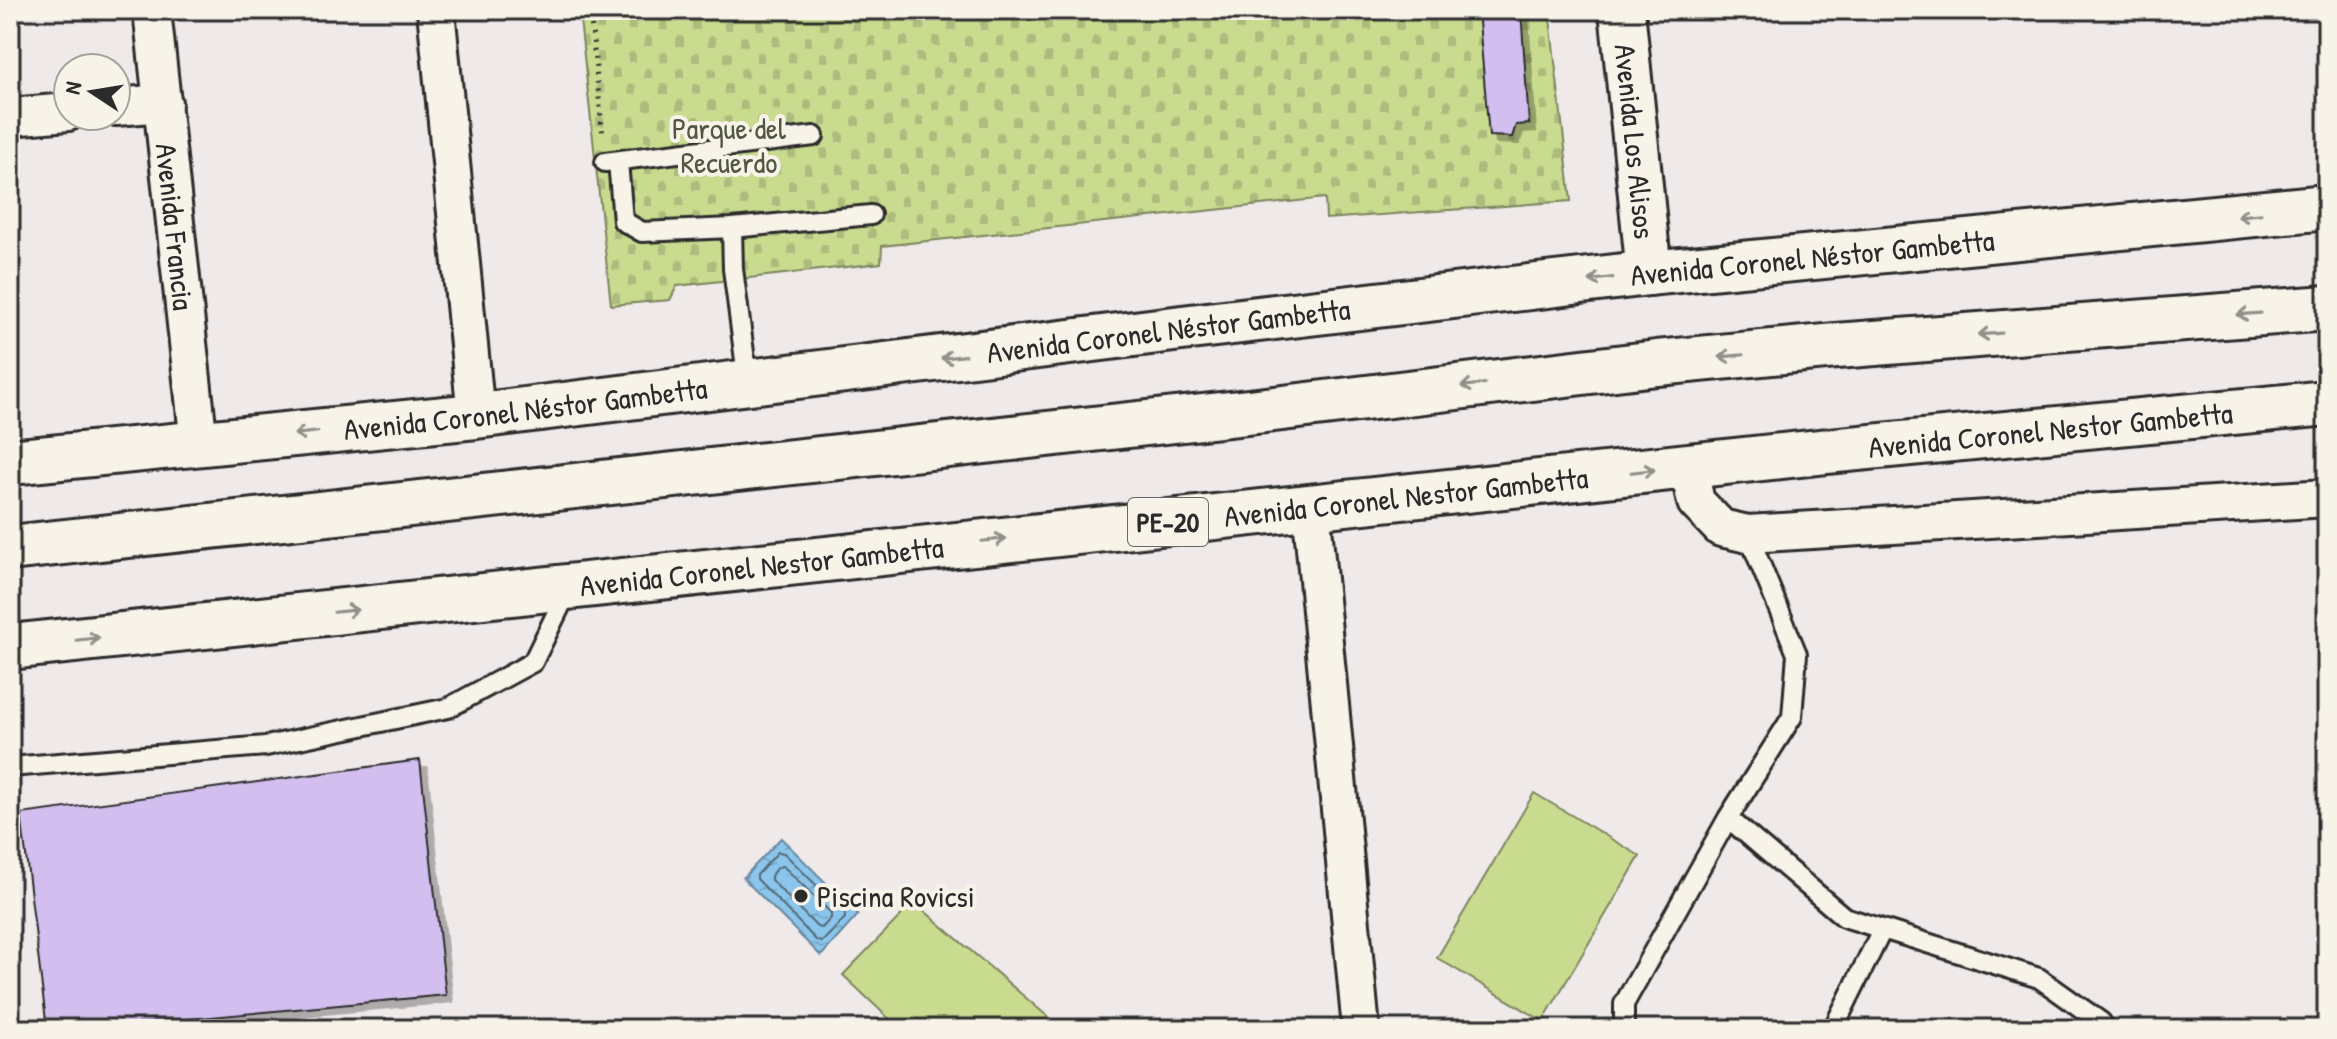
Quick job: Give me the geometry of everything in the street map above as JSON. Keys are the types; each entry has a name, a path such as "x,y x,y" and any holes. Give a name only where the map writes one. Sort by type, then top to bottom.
{"main road":[{"name":"Avenida Los Alisos","path":"1622,10 1649,273"},
{"name":"Avenida Coronel Néstor Gambetta","path":"10,462 476,416 1649,273 2327,207"},
{"path":"10,548 1234,413 1657,363 2327,308"},
{"name":"Avenida Coronel Nestor Gambetta","path":"10,647 1688,466 2327,403"}],"street":[{"name":"Avenida Francia","path":"152,10 199,444"},
{"path":"436,10 476,416"},
{"path":"132,106 163,103"},
{"path":"10,117 52,113"},
{"path":"1688,466 1696,502 1721,528 1748,534 2327,498"},
{"path":"1311,506 1361,1029"}],"lane":[{"path":"814,136 612,162 623,221 642,232 732,228 871,215"},
{"path":"732,228 733,269 748,383"},
{"path":"1624,1029 1624,1004 1728,818 1792,717 1797,654 1748,534"},
{"path":"10,767 266,746 448,708 533,662 570,586"},
{"path":"1728,818 1844,917 2039,978 2101,1022 2105,1029"},
{"path":"1833,1029 1882,930"}],"path":[{"path":"590,10 612,162"}],"green space":[{"name":"Parque del Recuerdo","path":"579,10 1549,10 1571,201 1326,219 1325,198 882,246 881,263 677,286 670,300 611,305"},
{"path":"1534,793 1640,856 1543,1021 1437,958"},
{"path":"914,902 1061,1028 900,1029 843,975"}],"water":[{"name":"Piscina Rovicsi","path":"781,838 858,915 821,956 743,878"}],"building":[{"path":"1478,10 1521,10 1529,124 1516,125 1512,137 1489,136"},
{"path":"420,760 446,995 83,1029 47,1029 21,814"}],"place":[{"name":"Piscina Rovicsi","path":"801,896"}]}
